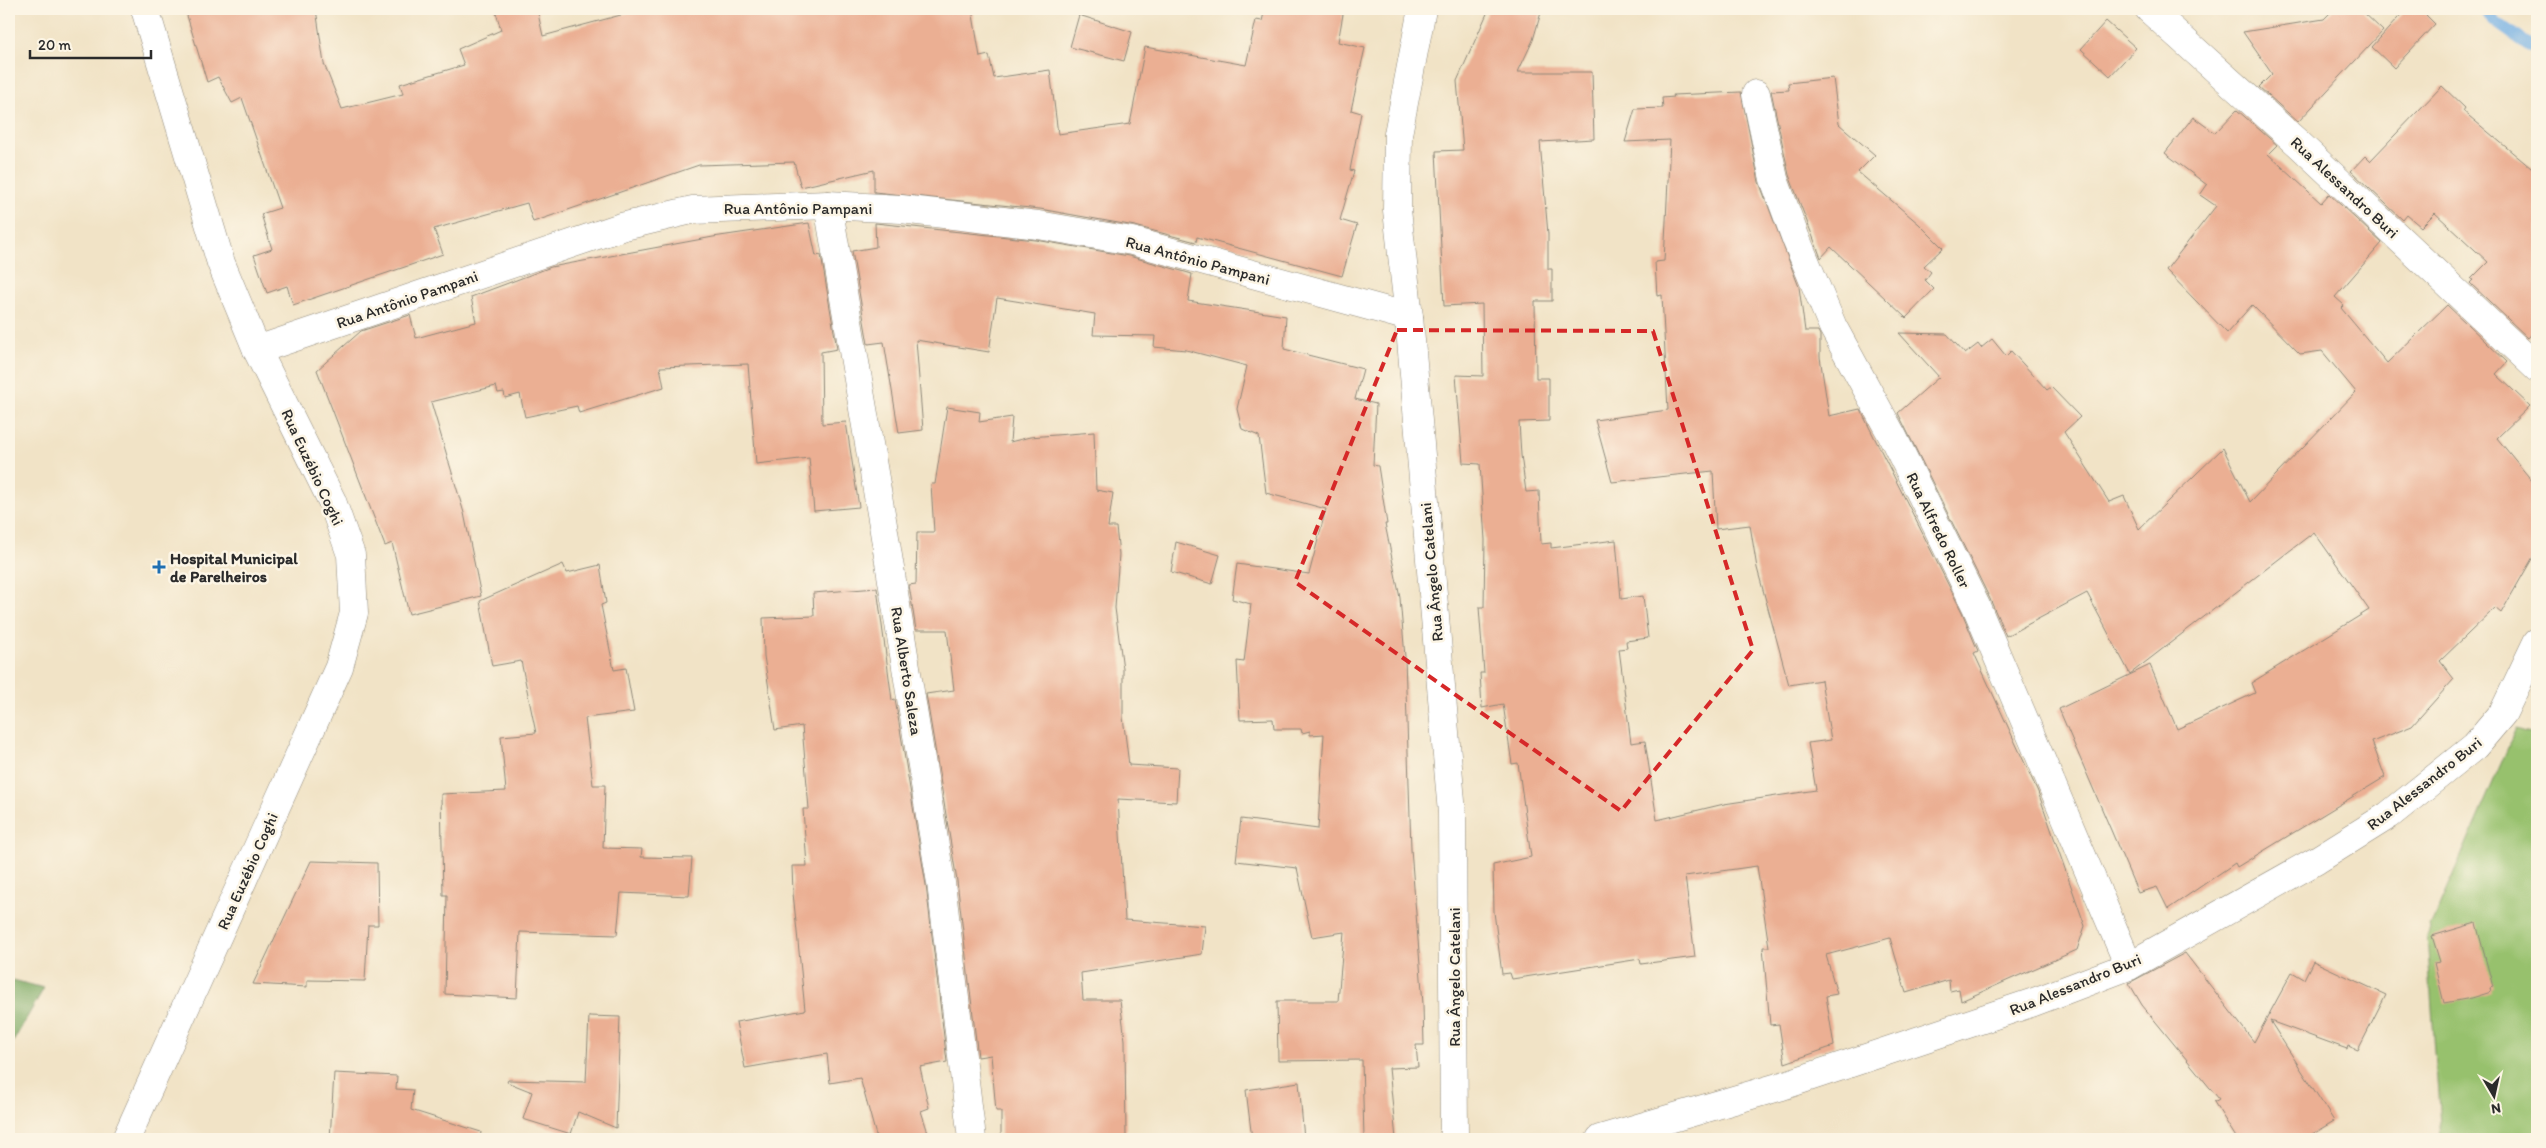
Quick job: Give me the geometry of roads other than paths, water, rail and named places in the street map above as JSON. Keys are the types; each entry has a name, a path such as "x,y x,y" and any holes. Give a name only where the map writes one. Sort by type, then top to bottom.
{"street":[{"name":"Rua Euzébio Coghi","path":"126,1139 339,667 354,613 351,555 332,501 257,350 221,263 145,9"},
{"name":"Rua Ângelo Catelani","path":"1422,9 1398,134 1397,210 1409,317 1452,813 1454,1139"},
{"name":"Rua Alessandro Buri","path":"2149,9 2293,138 2537,368"},
{"name":"Rua Alfredo Roller","path":"1756,94 1774,179 1796,239 1833,327 1893,437 1976,606 2129,966"},
{"name":"Rua Antônio Pampani","path":"257,350 621,227 692,210 828,205 901,209 1028,224 1132,242 1409,317"},
{"name":"Rua Alberto Saleza","path":"828,205 885,535 941,883 972,1139"},
{"name":"Rua Alessandro Buri","path":"1600,1139 1782,1086 2034,1002 2129,966 2317,860 2405,803 2475,746 2503,713 2537,642"}],"waterway":[{"path":"2483,9 2496,22 2537,51"}],"place":[{"name":"Hospital Municipal de Parelheiros","path":"159,567"}]}
